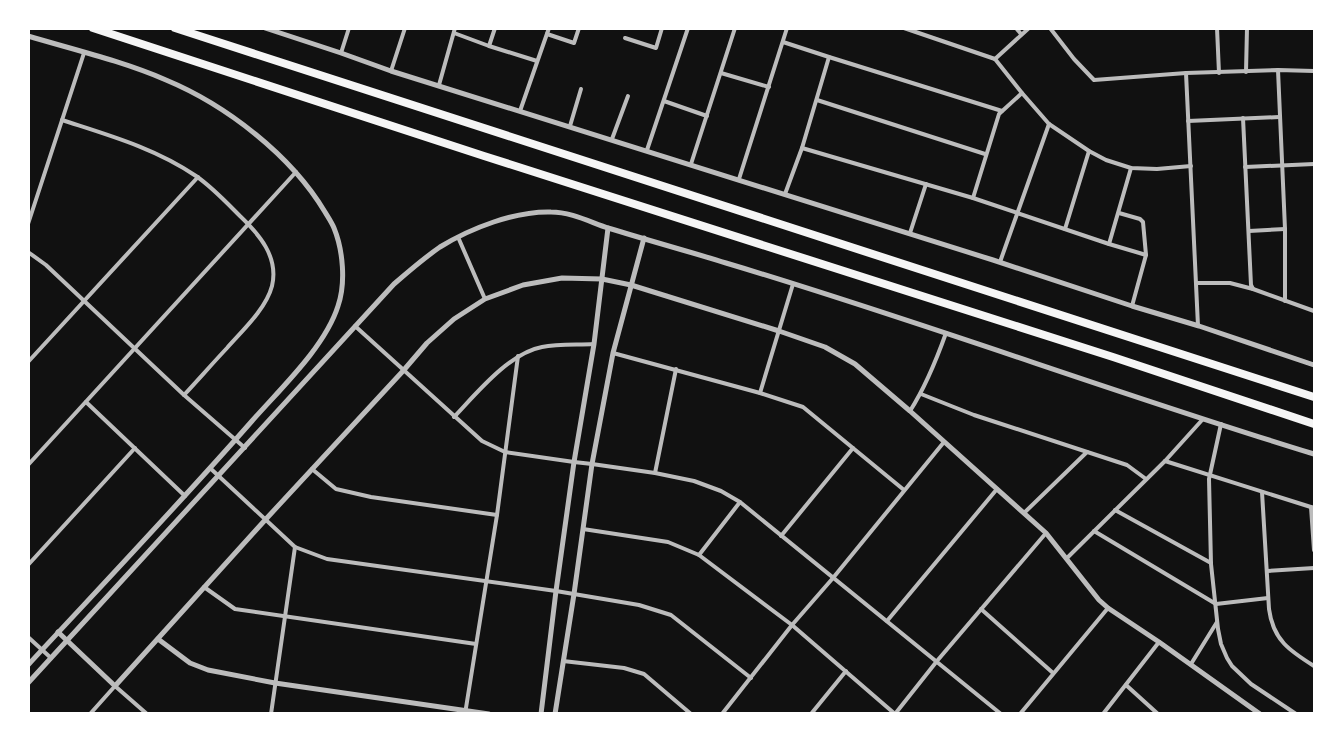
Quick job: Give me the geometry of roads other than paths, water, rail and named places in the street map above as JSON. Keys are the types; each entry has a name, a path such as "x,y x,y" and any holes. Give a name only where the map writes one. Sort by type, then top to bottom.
{"highway":[{"path":"93,28 1314,423"},
{"path":"175,28 1314,397"}],"street":[{"path":"265,28 439,86 910,233 1314,365"},
{"path":"341,53 350,28"},
{"path":"391,70 405,28"},
{"path":"489,46 495,28"},
{"path":"520,111 549,28"},
{"path":"547,34 573,43 579,28"},
{"path":"625,38 656,48 662,28"},
{"path":"647,150 688,28"},
{"path":"691,164 735,28"},
{"path":"739,179 787,28"},
{"path":"904,28 994,59 1049,124 1106,160 1131,168 1157,169 1191,166"},
{"path":"1016,28 1022,34"},
{"path":"994,59 1029,28"},
{"path":"1050,28 1094,80 1186,73 1314,70"},
{"path":"1217,28 1219,72"},
{"path":"1246,72 1247,28"},
{"path":"439,86 455,31 489,46 537,61"},
{"path":"28,36 120,62 167,80 198,95 249,129 296,171 318,201 334,228 342,260 342,284 338,305 329,327 318,344 185,496 28,665"},
{"path":"783,42 1002,111"},
{"path":"28,224 84,52"},
{"path":"785,194 802,148 829,57"},
{"path":"1278,70 1285,229 1285,301"},
{"path":"721,73 768,87"},
{"path":"1186,73 1198,327"},
{"path":"570,126 582,89"},
{"path":"973,198 999,114 1022,93"},
{"path":"612,139 628,96"},
{"path":"817,100 985,154"},
{"path":"663,101 707,116"},
{"path":"1188,121 1279,117"},
{"path":"1243,118 1253,289"},
{"path":"62,120 146,148 198,177 259,235 270,253 273,278 267,299 249,324 184,395"},
{"path":"1000,262 1049,124"},
{"path":"802,148 973,198 1146,255"},
{"path":"1065,229 1089,151"},
{"path":"1245,167 1314,164"},
{"path":"1109,244 1131,168"},
{"path":"28,465 296,171"},
{"path":"28,362 198,177"},
{"path":"910,233 926,184"},
{"path":"28,683 394,284 441,246 484,225 525,214 552,212 569,215 774,277 1314,454"},
{"path":"1119,213 1143,222 1146,255 1132,306"},
{"path":"541,714 574,462 594,344 608,228"},
{"path":"1249,231 1285,229"},
{"path":"458,237 485,299"},
{"path":"555,714 592,464 613,353 644,238"},
{"path":"28,252 46,265 135,350 245,448"},
{"path":"90,714 427,343 454,318 485,299 522,285 562,278 602,279 631,285 780,331 825,347 855,364 1046,533 1108,608 1260,714"},
{"path":"1196,283 1230,283 1314,310"},
{"path":"760,393 793,284"},
{"path":"355,326 482,441 506,452 655,473 707,485 740,502 1001,714"},
{"path":"910,411 935,365 946,333"},
{"path":"454,417 484,385 518,357 540,348 594,344"},
{"path":"613,353 676,369 803,407 904,490"},
{"path":"466,712 497,515 518,357"},
{"path":"655,473 676,369"},
{"path":"921,394 974,415 1127,465 1146,479"},
{"path":"86,402 185,496"},
{"path":"1067,558 1165,461 1203,418"},
{"path":"1221,424 1210,475 1211,564 1221,644 1232,666 1251,684 1296,714"},
{"path":"722,714 792,625 834,578 945,442"},
{"path":"28,565 135,448"},
{"path":"782,536 853,448"},
{"path":"1024,513 1087,452"},
{"path":"1165,461 1313,508 1314,550"},
{"path":"210,468 295,547 327,559 639,604 670,615 751,678"},
{"path":"312,469 336,489 497,515"},
{"path":"886,621 997,489"},
{"path":"1262,492 1268,598 1272,624 1279,638 1290,650 1314,666"},
{"path":"699,555 740,502"},
{"path":"1115,510 1211,564"},
{"path":"583,529 668,542 699,555 792,625 895,714 1046,533"},
{"path":"1094,531 1216,604 1268,598"},
{"path":"271,714 295,547"},
{"path":"1267,571 1314,568"},
{"path":"204,587 235,609 476,644"},
{"path":"1020,714 1108,608"},
{"path":"981,609 1053,673"},
{"path":"1191,664 1217,621"},
{"path":"58,632 147,714"},
{"path":"28,637 51,658"},
{"path":"158,639 190,663 208,670 275,683 489,714"},
{"path":"1103,714 1159,642"},
{"path":"562,661 624,668 644,674 691,714"},
{"path":"812,714 846,671"},
{"path":"1126,686 1158,714"}]}
